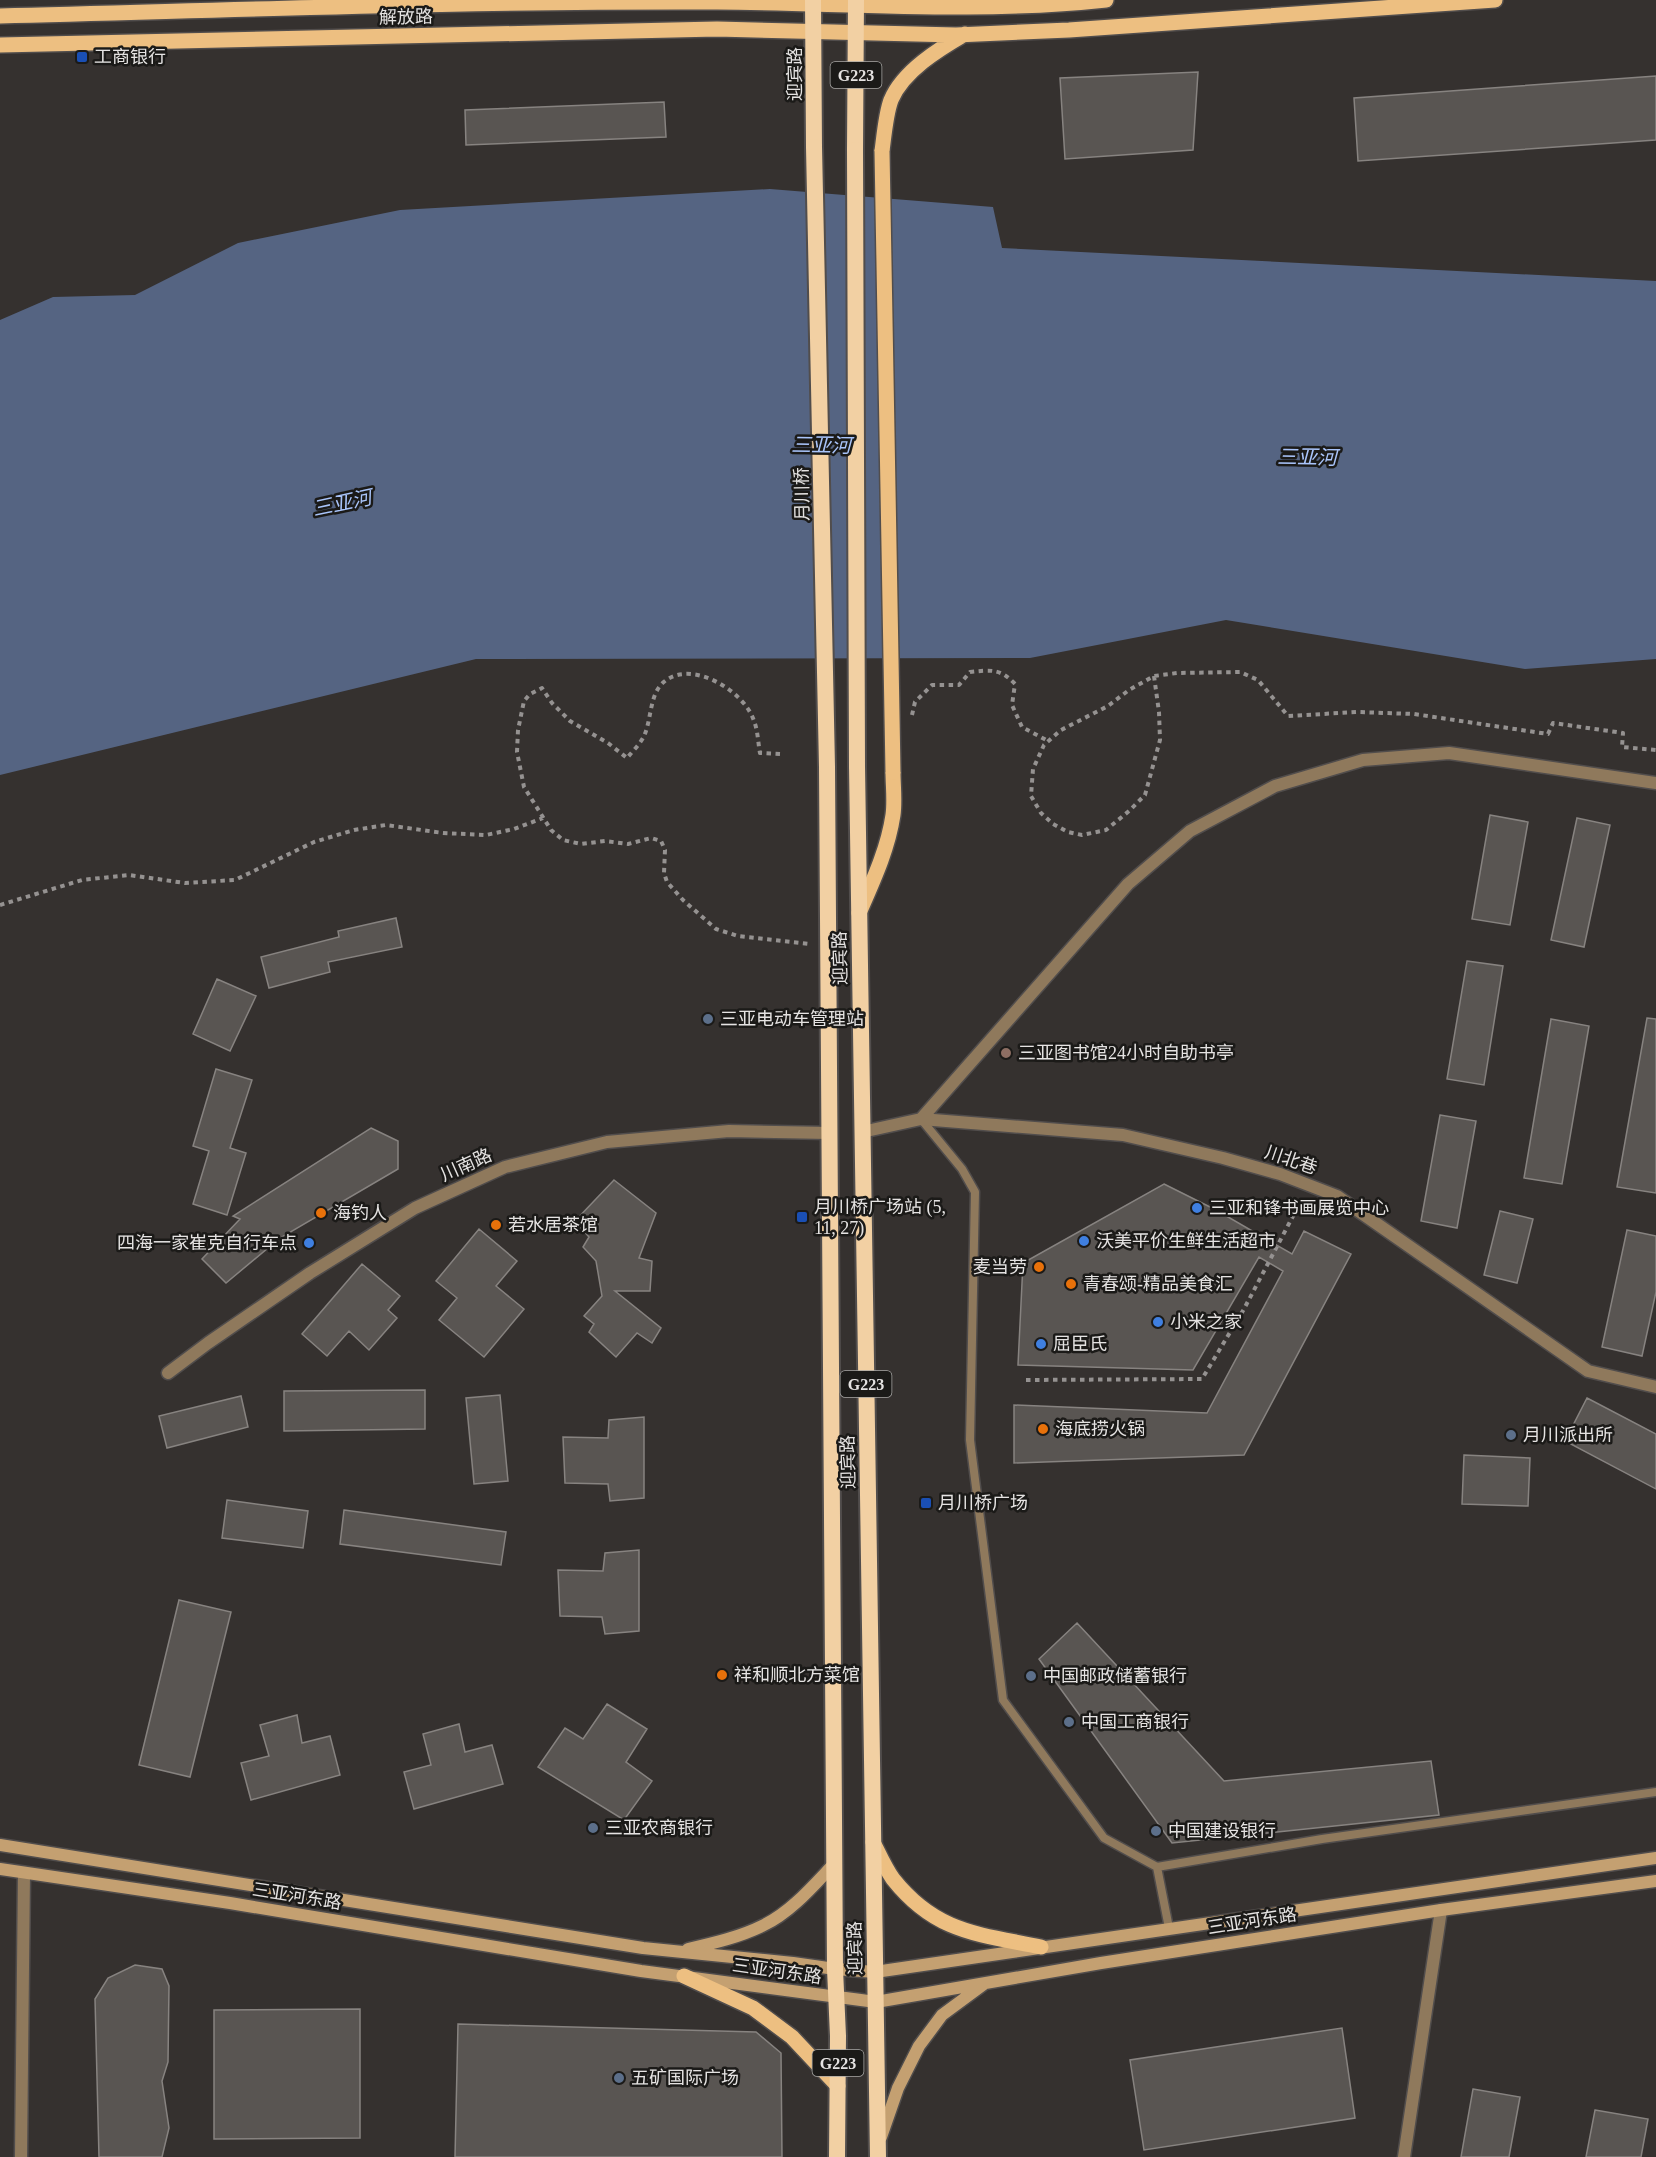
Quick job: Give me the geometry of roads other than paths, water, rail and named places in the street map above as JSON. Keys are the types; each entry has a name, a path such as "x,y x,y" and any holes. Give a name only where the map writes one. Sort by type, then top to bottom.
{"highway":[{"name":"迎宾路","path":"813,2 814,147"},
{"name":"G223","path":"856,2 856,31"},
{"name":"迎宾路","path":"856,31 857,766 878,2152"},
{"name":"月川桥","path":"814,147 827,767"},
{"name":"迎宾路","path":"827,767 837,2157"}],"main road":[{"name":"解放路","path":"0,15 477,2 856,2 954,7 1106,0"},
{"name":"解放路","path":"0,45 717,29 965,34 1069,30 1495,0"},
{"path":"859,913 888,840 893,813 882,151 891,99 910,72 938,50 965,34"},
{"path":"873,1842 892,1877 916,1904 939,1921 967,1932 1041,1947"},
{"name":"三亚河东路","path":"0,1845 631,1946 875,1972 1656,1858"},
{"path":"675,1951 722,1942 765,1925 796,1903 834,1864"},
{"name":"三亚河东路","path":"0,1869 230,1903 684,1976 876,2002 1101,1963 1441,1910 1656,1881"},
{"path":"684,1976 753,2008 792,2037 838,2086"},
{"path":"878,2152 897,2088 919,2046 942,2016 986,1983"}],"street":[{"path":"921,1119 1128,884 1190,831 1275,786 1363,760 1449,753 1656,783"},
{"name":"川北巷","path":"862,1132 921,1119 1123,1135 1280,1174 1337,1196 1588,1371 1656,1387"},
{"name":"川南路","path":"168,1373 310,1274 405,1214 505,1167 607,1142 729,1131 829,1133"},
{"path":"21,2157 24,1873"},
{"path":"1404,2157 1441,1910"}],"lane":[{"path":"921,1119 962,1169 975,1192 970,1440 1003,1700 1104,1838 1157,1867 1322,1839 1656,1792"},
{"path":"1157,1867 1169,1928"}],"water":[{"name":"三亚河","path":"770,189 993,207 1002,248 1656,281 1656,659 1525,669 1226,620 1030,658 476,659 0,775 0,320 53,297 135,295 238,243 400,210"}],"place":[{"name":"工商银行","path":"82,57"},
{"name":"三亚电动车管理站","path":"708,1019"},
{"name":"三亚图书馆24小时自助书亭","path":"1006,1053"},
{"name":"三亚和锋书画展览中心","path":"1197,1208"},
{"name":"海钓人","path":"321,1213"},
{"name":"月川桥广场站 (5, 11, 27)","path":"802,1217"},
{"name":"若水居茶馆","path":"496,1225"},
{"name":"沃美平价生鲜生活超市","path":"1084,1241"},
{"name":"四海一家崔克自行车点","path":"309,1243"},
{"name":"麦当劳","path":"1039,1267"},
{"name":"青春颂-精品美食汇","path":"1071,1284"},
{"name":"小米之家","path":"1158,1322"},
{"name":"屈臣氏","path":"1041,1344"},
{"name":"海底捞火锅","path":"1043,1429"},
{"name":"月川派出所","path":"1511,1435"},
{"name":"月川桥广场","path":"926,1503"},
{"name":"祥和顺北方菜馆","path":"722,1675"},
{"name":"中国邮政储蓄银行","path":"1031,1676"},
{"name":"中国工商银行","path":"1069,1722"},
{"name":"三亚农商银行","path":"593,1828"},
{"name":"中国建设银行","path":"1156,1831"},
{"name":"五矿国际广场","path":"619,2078"}]}
